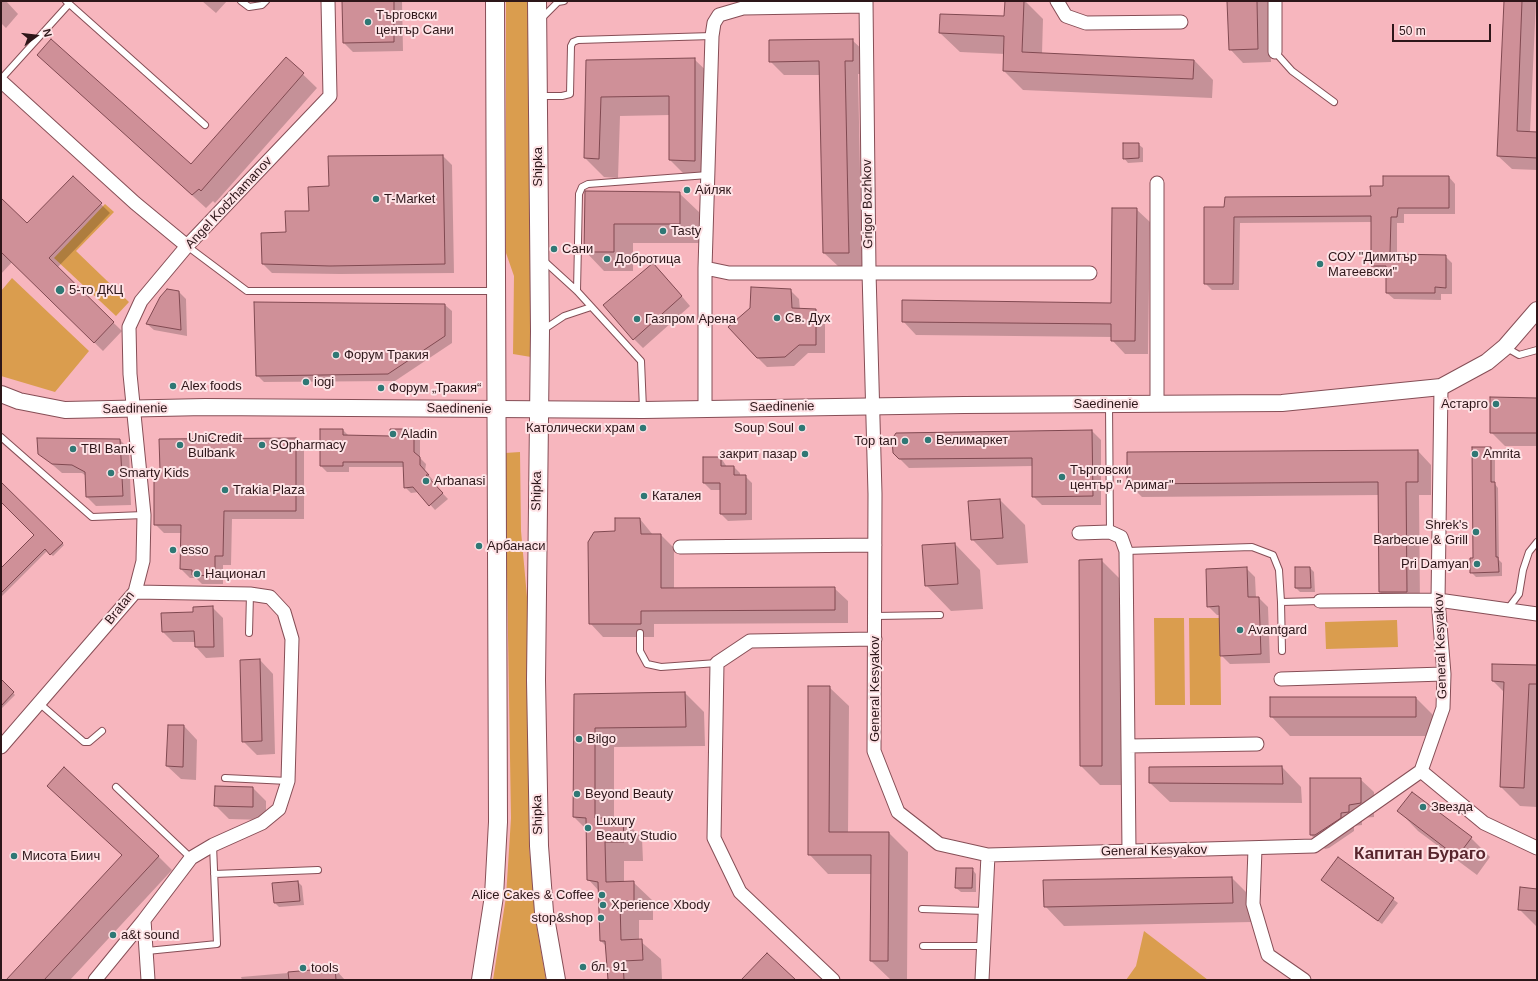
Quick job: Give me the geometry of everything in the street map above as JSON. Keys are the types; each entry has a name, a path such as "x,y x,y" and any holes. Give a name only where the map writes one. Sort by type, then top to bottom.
{"main road":[{"path":"481,980 494,896 498,822 498,409 495,1"},
{"name":"Shipka","path":"537,1 540,332 536,680 538,846 544,912 556,980"}],"street":[{"name":"Angel Kodzhamanov","path":"134,409 130,374 129,327 141,301 187,246 330,96 328,1"},
{"path":"1057,1 1066,16 1086,23 1181,22"},
{"path":"1275,1 1275,52"},
{"path":"705,408 705,268 712,36 714,23 719,16 743,8 866,4"},
{"name":"Grigor Bozhkov","path":"866,4 869,272 873,406"},
{"path":"1,80 136,203 187,246"},
{"path":"1156,183 1157,404"},
{"path":"705,268 729,272 1090,273"},
{"name":"Saedinenie","path":"1,394 19,402 65,410 213,407 643,410 873,406 1282,403 1441,387 1487,362 1505,347 1537,310"},
{"name":"General Kesyakov","path":"873,406 876,545 874,751 898,812 938,844 988,855 1254,849 1314,846 1421,771 1443,708 1444,674 1438,600 1441,387"},
{"name":"Bratan","path":"1,747 135,592 143,561 144,515 134,428 134,409"},
{"path":"1079,533 1110,532 1121,537 1126,551 1129,851"},
{"path":"680,547 876,545"},
{"path":"95,980 144,920 191,858 213,845 262,823 279,809 288,781 292,639 284,612 270,598 250,594 135,592"},
{"path":"1320,602 1438,600 1537,614"},
{"path":"833,980 740,892 714,838 716,663 750,641 874,639"},
{"path":"1281,679 1444,674"},
{"path":"1128,746 1257,744"},
{"path":"1421,771 1484,824 1537,848"},
{"path":"1254,849 1253,904 1268,955 1304,980"},
{"path":"982,980 988,855"},
{"path":"144,920 148,980"}],"lane":[{"path":"241,1 249,7 262,6 266,1"},
{"path":"537,23 559,1"},
{"path":"1,80 67,2 205,125"},
{"path":"538,96 562,96 570,94 571,46 573,42 578,40 712,36"},
{"path":"1275,52 1292,71 1334,102"},
{"path":"577,291 579,194 582,187 588,184 708,175"},
{"path":"187,246 247,290 496,291"},
{"path":"539,256 577,291 641,361 643,410"},
{"path":"540,332 564,316 591,307"},
{"path":"1505,347 1518,355 1535,352 1537,350"},
{"path":"1109,404 1110,532"},
{"path":"1,436 92,517 144,515"},
{"path":"1507,610 1519,594 1522,570 1529,552 1537,542"},
{"path":"1126,551 1252,547 1273,555 1279,570 1282,650"},
{"path":"249,633 250,594"},
{"path":"1281,602 1320,602"},
{"path":"875,616 940,615"},
{"path":"640,633 640,651 647,664 661,667 716,663"},
{"path":"39,703 84,742 89,742 102,731"},
{"path":"225,778 288,781"},
{"path":"116,787 191,858"},
{"path":"147,951 217,944 213,845"},
{"path":"214,874 318,870"},
{"path":"922,909 986,911"},
{"path":"923,946 984,946"}],"shaded area":[{"path":"506,1 529,1 531,357 513,354 514,276 506,253"},
{"path":"105,204 114,212 76,251 129,302 116,316 54,258"},
{"path":"12,278 89,351 55,392 1,376 1,291"},
{"path":"520,452 521,531 528,608 529,846 536,923 546,980 493,980 506,897 511,818 505,453"},
{"path":"1154,618 1184,618 1185,705 1155,705"},
{"path":"1189,618 1220,618 1221,705 1190,705"},
{"path":"1397,620 1398,647 1326,649 1325,622"},
{"path":"1144,931 1208,980 1126,980 1136,966"}],"building":[{"name":"Търговски център Сани","path":"342,1 394,1 394,42 343,43"},
{"path":"1005,1 1024,1 1022,52 1194,60 1193,79 1003,71 1004,36 939,33 940,14 1004,16"},
{"path":"1227,1 1257,1 1258,49 1229,50"},
{"path":"1504,1 1522,1 1517,131 1537,132 1537,158 1497,156"},
{"path":"51,39 191,164 286,57 304,73 201,191 199,189 192,195 37,55"},
{"path":"853,39 853,61 845,61 849,253 823,253 819,61 769,62 769,40"},
{"path":"695,58 695,161 669,160 669,96 601,97 599,159 584,158 586,60"},
{"path":"1123,143 1139,143 1139,158 1123,159"},
{"name":"T-Market","path":"443,155 445,264 330,266 262,264 261,233 286,232 285,211 309,211 308,187 329,186 328,156"},
{"name":"5-то ДКЦ","path":"73,176 102,203 49,258 114,322 94,343 1,252 1,198 27,223"},
{"path":"1383,176 1449,176 1449,208 1398,208 1397,217 1391,217 1390,254 1446,255 1446,288 1435,287 1435,293 1386,293 1386,266 1371,266 1371,216 1234,217 1233,284 1204,284 1204,207 1224,207 1225,197 1371,196 1370,186 1383,186"},
{"path":"585,191 680,192 680,224 614,224 614,252 584,252"},
{"path":"1112,208 1137,208 1135,341 1111,341 1111,324 902,322 902,300 1111,303"},
{"path":"653,263 682,296 633,340 603,305"},
{"name":"Св. Дух","path":"751,287 791,289 792,308 816,309 816,345 799,345 785,357 757,358 728,327 750,308"},
{"path":"167,289 179,291 181,330 146,324 160,297"},
{"name":"Форум Тракия","path":"254,302 445,304 445,336 388,374 256,376"},
{"path":"1490,397 1537,398 1537,433 1490,433"},
{"path":"320,429 343,429 343,435 390,436 390,429 414,429 414,452 420,457 420,465 429,475 426,475 443,493 429,506 413,487 404,488 403,462 343,462 343,466 320,466"},
{"name":"Търговски център \" Аримаг\"","path":"1092,430 1093,496 1032,497 1032,458 899,459 893,453 892,439 896,433"},
{"path":"37,438 120,439 123,496 86,497 85,472 72,465 52,464 38,454"},
{"name":"Trakia Plaza","path":"296,438 296,511 224,511 223,556 215,556 215,576 192,575 192,570 180,569 181,525 154,525 154,470 160,470 159,439"},
{"path":"1472,447 1491,447 1491,482 1495,482 1496,557 1498,557 1499,572 1470,573 1470,558 1473,558"},
{"path":"1418,450 1418,482 1406,482 1407,592 1379,592 1378,482 1127,484 1127,452"},
{"path":"703,457 721,457 721,466 734,466 734,475 746,475 746,514 720,514 720,483 703,483"},
{"path":"1,482 63,543 50,555 45,549 1,593 1,568 34,535 1,502"},
{"path":"1000,499 1003,538 971,540 968,501"},
{"path":"615,518 640,518 641,534 661,534 661,588 835,587 835,610 641,611 641,624 589,624 588,542 594,532 615,531"},
{"path":"955,543 958,584 925,586 922,545"},
{"path":"1102,559 1102,766 1080,766 1079,560"},
{"name":"Avantgard","path":"1247,567 1248,597 1259,597 1261,654 1220,656 1219,606 1207,607 1206,569"},
{"path":"1295,567 1310,567 1311,588 1295,588"},
{"path":"213,606 214,647 195,647 194,631 162,632 161,613 193,612 193,607"},
{"path":"260,659 262,741 242,742 240,660"},
{"path":"1492,664 1537,665 1537,684 1529,684 1524,788 1500,787 1504,682 1492,681"},
{"path":"1,679 14,692 1,706"},
{"path":"808,686 830,686 829,832 889,832 888,961 870,961 871,855 808,855"},
{"path":"685,692 686,727 595,728 595,818 623,818 624,842 605,842 606,882 634,881 634,901 620,901 621,940 642,939 643,960 623,961 624,980 608,980 605,941 600,941 598,882 587,880 586,818 573,817 574,694"},
{"path":"1270,697 1416,697 1416,717 1270,717"},
{"path":"168,725 184,725 183,767 166,766"},
{"path":"1282,766 1283,784 1149,783 1149,767"},
{"path":"64,767 159,856 44,980 6,980 122,855 47,786"},
{"path":"1310,778 1361,778 1361,803 1349,805 1349,812 1341,813 1341,818 1315,835 1310,835"},
{"path":"215,786 253,787 253,807 214,806"},
{"path":"1412,792 1472,837 1457,857 1397,811"},
{"path":"1338,857 1394,898 1378,921 1321,880"},
{"path":"956,868 973,868 972,888 955,888"},
{"path":"1232,877 1233,903 1044,907 1043,880"},
{"path":"298,881 300,901 274,903 272,883"},
{"path":"1520,887 1537,889 1537,911 1518,910"},
{"path":"767,953 796,980 741,980"},
{"path":"335,968 336,980 289,980 288,972"}],"place":[{"name":"Търговски център Сани","path":"368,22"},
{"name":"Айляк","path":"687,190"},
{"name":"T-Market","path":"376,199"},
{"name":"Tasty","path":"663,231"},
{"name":"Сани","path":"554,249"},
{"name":"Добротица","path":"607,259"},
{"name":"СОУ \"Димитър Матеевски\"","path":"1320,264"},
{"name":"5-то ДКЦ","path":"60,290"},
{"name":"Св. Дух","path":"777,318"},
{"name":"Газпром Арена","path":"637,319"},
{"name":"Форум Тракия","path":"336,355"},
{"name":"iogi","path":"306,382"},
{"name":"Alex foods","path":"173,386"},
{"name":"Форум „Тракия“","path":"381,388"},
{"name":"Астарго","path":"1496,404"},
{"name":"Католически храм","path":"643,428"},
{"name":"Soup Soul","path":"802,428"},
{"name":"Аladin","path":"393,434"},
{"name":"Велимаркет","path":"928,440"},
{"name":"Top tan","path":"905,441"},
{"name":"UniCredit Bulbank","path":"180,445"},
{"name":"SOpharmacy","path":"262,445"},
{"name":"TBI Bank","path":"73,449"},
{"name":"закрит пазар","path":"805,454"},
{"name":"Amrita","path":"1475,454"},
{"name":"Smarty Kids","path":"111,473"},
{"name":"Търговски център \" Аримаг\"","path":"1062,477"},
{"name":"Аrbanasi","path":"426,481"},
{"name":"Trakia Plaza","path":"225,490"},
{"name":"Каталея","path":"644,496"},
{"name":"Shrek's Barbecue & Grill","path":"1476,532"},
{"name":"Арбанаси","path":"479,546"},
{"name":"esso","path":"173,550"},
{"name":"Pri Damyan","path":"1477,564"},
{"name":"Национал","path":"197,574"},
{"name":"Avantgard","path":"1240,630"},
{"name":"Bilgo","path":"579,739"},
{"name":"Beyond Beauty","path":"577,794"},
{"name":"Звезда","path":"1423,807"},
{"name":"Luxury Beauty Studio","path":"588,828"},
{"name":"Мисота Биич","path":"14,856"},
{"name":"Alice Cakes & Coffee","path":"602,895"},
{"name":"Xperience Xbody","path":"603,905"},
{"name":"stop&shop","path":"601,918"},
{"name":"a&t sound","path":"113,935"},
{"name":"бл. 91","path":"583,967"},
{"name":"tools","path":"303,968"}],"district":[{"name":"Капитан Бураго","path":"1420,854"}]}
